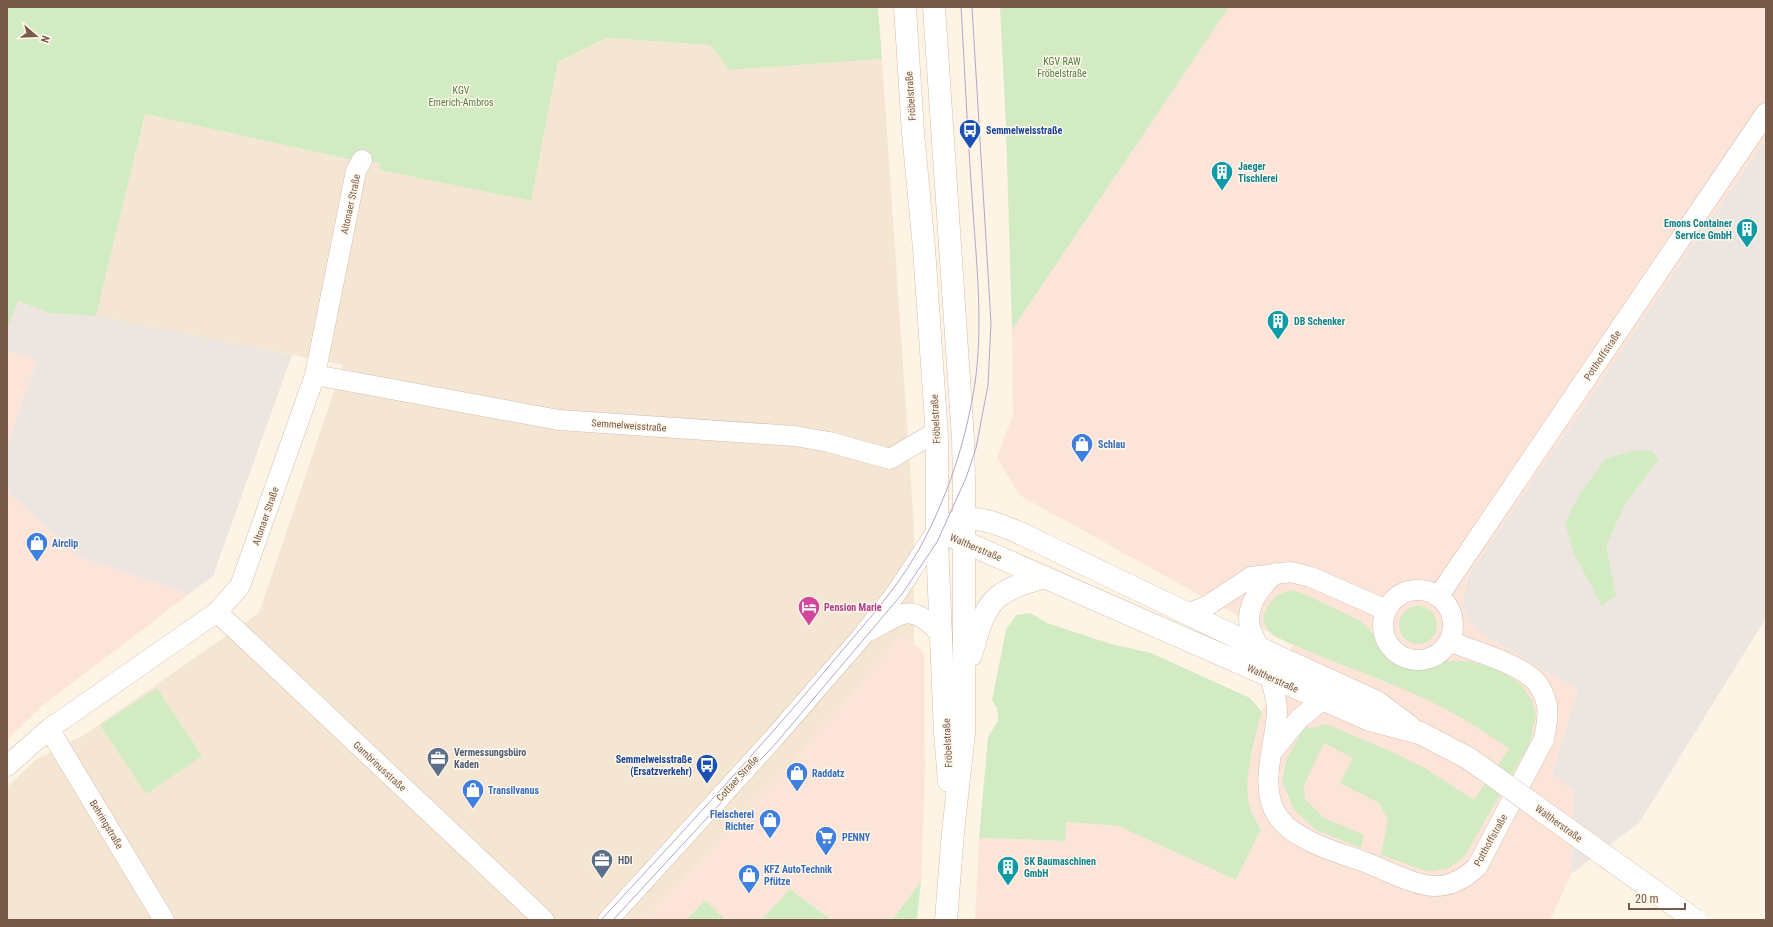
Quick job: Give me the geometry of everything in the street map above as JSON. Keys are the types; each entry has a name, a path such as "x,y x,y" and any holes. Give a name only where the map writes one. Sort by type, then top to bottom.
{"main road":[{"name":"Fröbelstraße","path":"905,7 913,133 924,248 936,432 938,589 942,635 945,733 953,832"},
{"name":"Fröbelstraße","path":"934,7 963,439 964,733 953,832 946,920"},
{"name":"Waltherstraße","path":"937,531 964,518 993,523 1022,534 1187,614 1377,702 1420,733 1468,758 1695,920"},
{"name":"Waltherstraße","path":"937,531 964,541 1322,700 1370,720 1420,733"},
{"path":"964,679 980,625 997,596 1016,586 1045,577"}],"street":[{"name":"Potthoffstraße","path":"1438,597 1766,113"},
{"name":"Altonaer Straße","path":"7,766 49,729 217,612 240,586 315,375 356,171 362,160"},
{"name":"Semmelweisstraße","path":"315,375 559,420 795,436 829,442 890,459 936,432"},
{"name":"Cottaer Straße","path":"608,920 773,739 864,634 897,592 937,531"},
{"path":"1187,614 1207,606 1251,577 1291,572 1311,577 1386,610"},
{"path":"1259,648 1250,627 1250,613 1254,599 1263,584 1276,573"},
{"path":"1415,590 1427,592 1438,597 1447,606 1452,617 1452,630 1449,641 1442,651 1431,658 1419,660 1408,659 1397,654 1388,645 1384,634 1383,622 1386,610 1393,600 1403,593 1415,590"},
{"name":"Gambrinusstraße","path":"217,612 544,920"},
{"name":"Cottaer Straße","path":"864,634 902,614 915,614 929,622 942,635"},
{"name":"Potthoffstraße","path":"1271,678 1277,709 1273,750 1268,771 1269,794 1274,810 1284,825 1303,838 1417,882 1434,886 1451,883 1466,878 1477,867 1488,848 1544,739 1547,722 1547,705 1540,687 1531,677 1514,667 1449,641"},
{"name":"Potthoffstraße","path":"1273,750 1299,719 1322,700"},
{"name":"Behringstraße","path":"49,729 164,920"}],"shaded area":[{"path":"1229,7 1766,7 1766,138 1468,576 1462,608 1477,631 1578,690 1552,773 1574,791 1571,874 1550,920 975,920 979,838 1064,841 1066,822 1118,826 1236,880 1261,829 1249,806 1247,775 1255,736 1262,712 1293,645 1019,495 997,457 1013,415 1012,330"},
{"path":"606,38 711,45 729,70 882,59 914,525 914,644 901,634 881,660 786,770 644,920 7,920 7,787 37,759 84,735 259,613 343,365 96,316 145,114 351,160 380,163 380,170 531,201 558,62"},
{"path":"1766,138 1766,618 1639,823 1571,874 1574,791 1552,774 1578,690 1477,631 1462,608 1468,576"},
{"path":"18,301 50,313 96,316 292,355 213,576 189,594 76,556 7,491 7,447 37,360 7,350 7,330"},
{"path":"7,350 37,360 7,447"},
{"path":"7,491 76,556 189,594 42,706 7,740"},
{"path":"901,634 924,653 925,767 921,881 892,920 832,920 790,889 761,920 726,920 705,900 686,920 644,920 786,770 881,660"}],"green space":[{"name":"KGV Emerich-Ambros","path":"7,7 878,7 882,59 729,70 710,45 606,38 558,62 531,201 380,170 380,163 352,160 145,114 96,316 50,313 18,301 7,330"},
{"name":"KGV RAW Fröbelstraße","path":"1000,7 1229,7 1012,330 1006,127"},
{"path":"1637,450 1653,451 1658,460 1625,504 1606,546 1616,596 1602,606 1573,552 1565,523 1579,495 1605,459"},
{"path":"1290,590 1302,593 1361,621 1374,635 1381,649 1392,660 1414,668 1428,666 1439,661 1467,661 1492,667 1520,683 1532,700 1536,716 1530,743 1464,857 1449,868 1428,872 1381,855 1388,820 1378,802 1340,783 1353,758 1324,743 1304,785 1305,799 1324,818 1364,835 1361,848 1316,830 1294,810 1282,781 1287,758 1305,726 1311,728 1326,724 1390,751 1423,767 1474,800 1509,749 1471,724 1431,702 1274,636 1266,628 1263,617 1268,605 1277,595"},
{"path":"1418,606 1428,609 1434,615 1437,625 1434,635 1428,641 1418,644 1408,641 1402,635 1399,625 1402,615 1408,609"},
{"path":"1030,613 1047,623 1111,644 1151,653 1250,698 1262,712 1248,772 1248,797 1250,807 1261,829 1236,880 1118,826 1066,822 1065,841 979,838 988,737 998,721 997,708 992,700 1006,630 1016,615"},
{"path":"157,688 202,756 146,794 100,725"},
{"path":"921,881 917,920 892,920"},
{"path":"790,889 832,920 761,920"},
{"path":"705,900 726,920 686,920"}],"tram line":[{"path":"601,920 743,766 874,613 897,583 918,551 938,511 946,491 961,448 971,405 975,383 979,341 978,276 961,7"},
{"path":"613,920 777,742 902,594 937,542 966,478 976,448 988,385 991,323 972,7"}],"place":[{"name":"Semmelweisstraße","path":"970,150"},
{"name":"Jaeger Tischlerei","path":"1222,192"},
{"name":"Emons Container Service GmbH","path":"1747,248"},
{"name":"DB Schenker","path":"1278,340"},
{"name":"Schlau","path":"1082,464"},
{"name":"Airclip","path":"37,562"},
{"name":"Pension Marie","path":"809,626"},
{"name":"Vermessungsbüro Kaden","path":"438,778"},
{"name":"Semmelweisstraße (Ersatzverkehr)","path":"707,784"},
{"name":"Raddatz","path":"797,792"},
{"name":"Transilvanus","path":"473,810"},
{"name":"Fleischerei Richter","path":"770,840"},
{"name":"PENNY","path":"826,856"},
{"name":"HDI","path":"602,880"},
{"name":"SK Baumaschinen GmbH","path":"1008,886"},
{"name":"KFZ AutoTechnik Pfütze","path":"749,894"}]}
